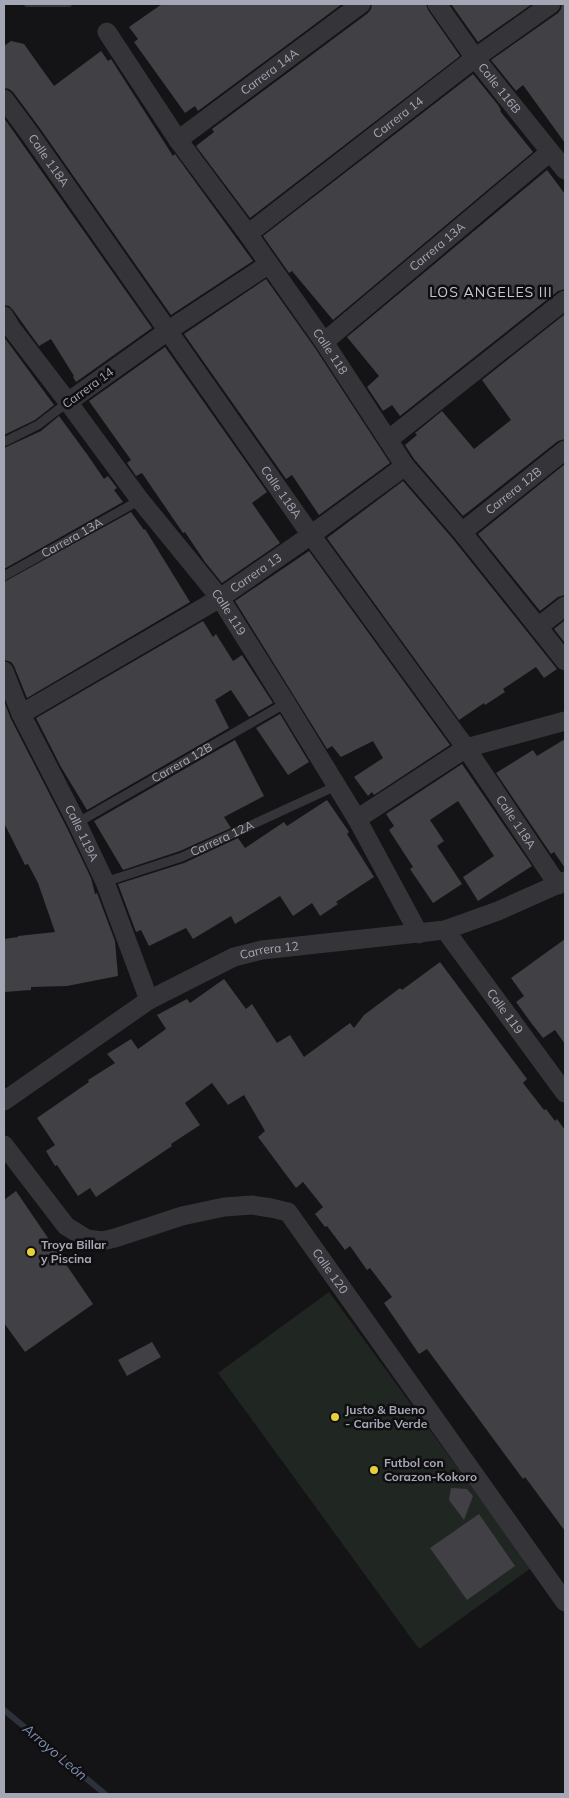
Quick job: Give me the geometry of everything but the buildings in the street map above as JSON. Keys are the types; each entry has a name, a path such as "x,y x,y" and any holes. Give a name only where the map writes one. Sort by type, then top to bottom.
{"street":[{"name":"Carrera 14A","path":"178,140 361,4"},
{"name":"Calle 116B","path":"437,4 475,58 565,170"},
{"name":"Carrera 14","path":"248,234 475,58 551,4"},
{"name":"Calle 118","path":"107,32 178,140 248,234 324,342 405,466 462,532 565,661"},
{"name":"Calle 118A","path":"4,99 169,330 311,535 562,883"},
{"name":"Carrera 13A","path":"324,342 550,152"},
{"name":"Carrera 14","path":"68,402 169,330 269,264"},
{"path":"388,440 565,300"},
{"name":"Calle 119","path":"4,316 140,500 220,598 357,819 419,934"},
{"name":"Carrera 12B","path":"462,532 565,450"},
{"name":"Carrera 13","path":"21,714 220,598 311,535 405,466"},
{"path":"538,627 565,606"},
{"name":"Calle 119A","path":"4,671 21,714 77,823 104,882 148,1000"},
{"path":"357,819 466,748 565,721"},
{"name":"Carrera 12","path":"4,1102 148,1000 234,958 262,950 445,930 498,911 562,883"},
{"name":"Calle 119","path":"445,930 565,1093"},
{"name":"Calle 120","path":"4,1145 66,1226 88,1239 102,1241 115,1238 182,1216 224,1207 252,1205 288,1212 565,1602"}],"lane":[{"name":"Carrera 14","path":"4,442 38,425 68,402"},
{"name":"Carrera 13A","path":"4,576 140,500"},
{"name":"Carrera 12B","path":"77,823 286,703"},
{"name":"Carrera 12A","path":"104,882 182,857 336,786"}],"shaded area":[{"name":"Futbol con Corazon-Kokoro","path":"329,1292 531,1568 419,1649 218,1373"}],"waterway":[{"path":"27,4 69,4"},
{"name":"Arroyo León","path":"4,1710 105,1794"}],"place":[{"name":"Troya Billar y Piscina","path":"31,1252"},
{"name":"Justo & Bueno - Caribe Verde","path":"335,1417"},
{"name":"Futbol con Corazon-Kokoro","path":"374,1470"}],"district":[{"name":"LOS ANGELES III","path":"491,292"}]}
